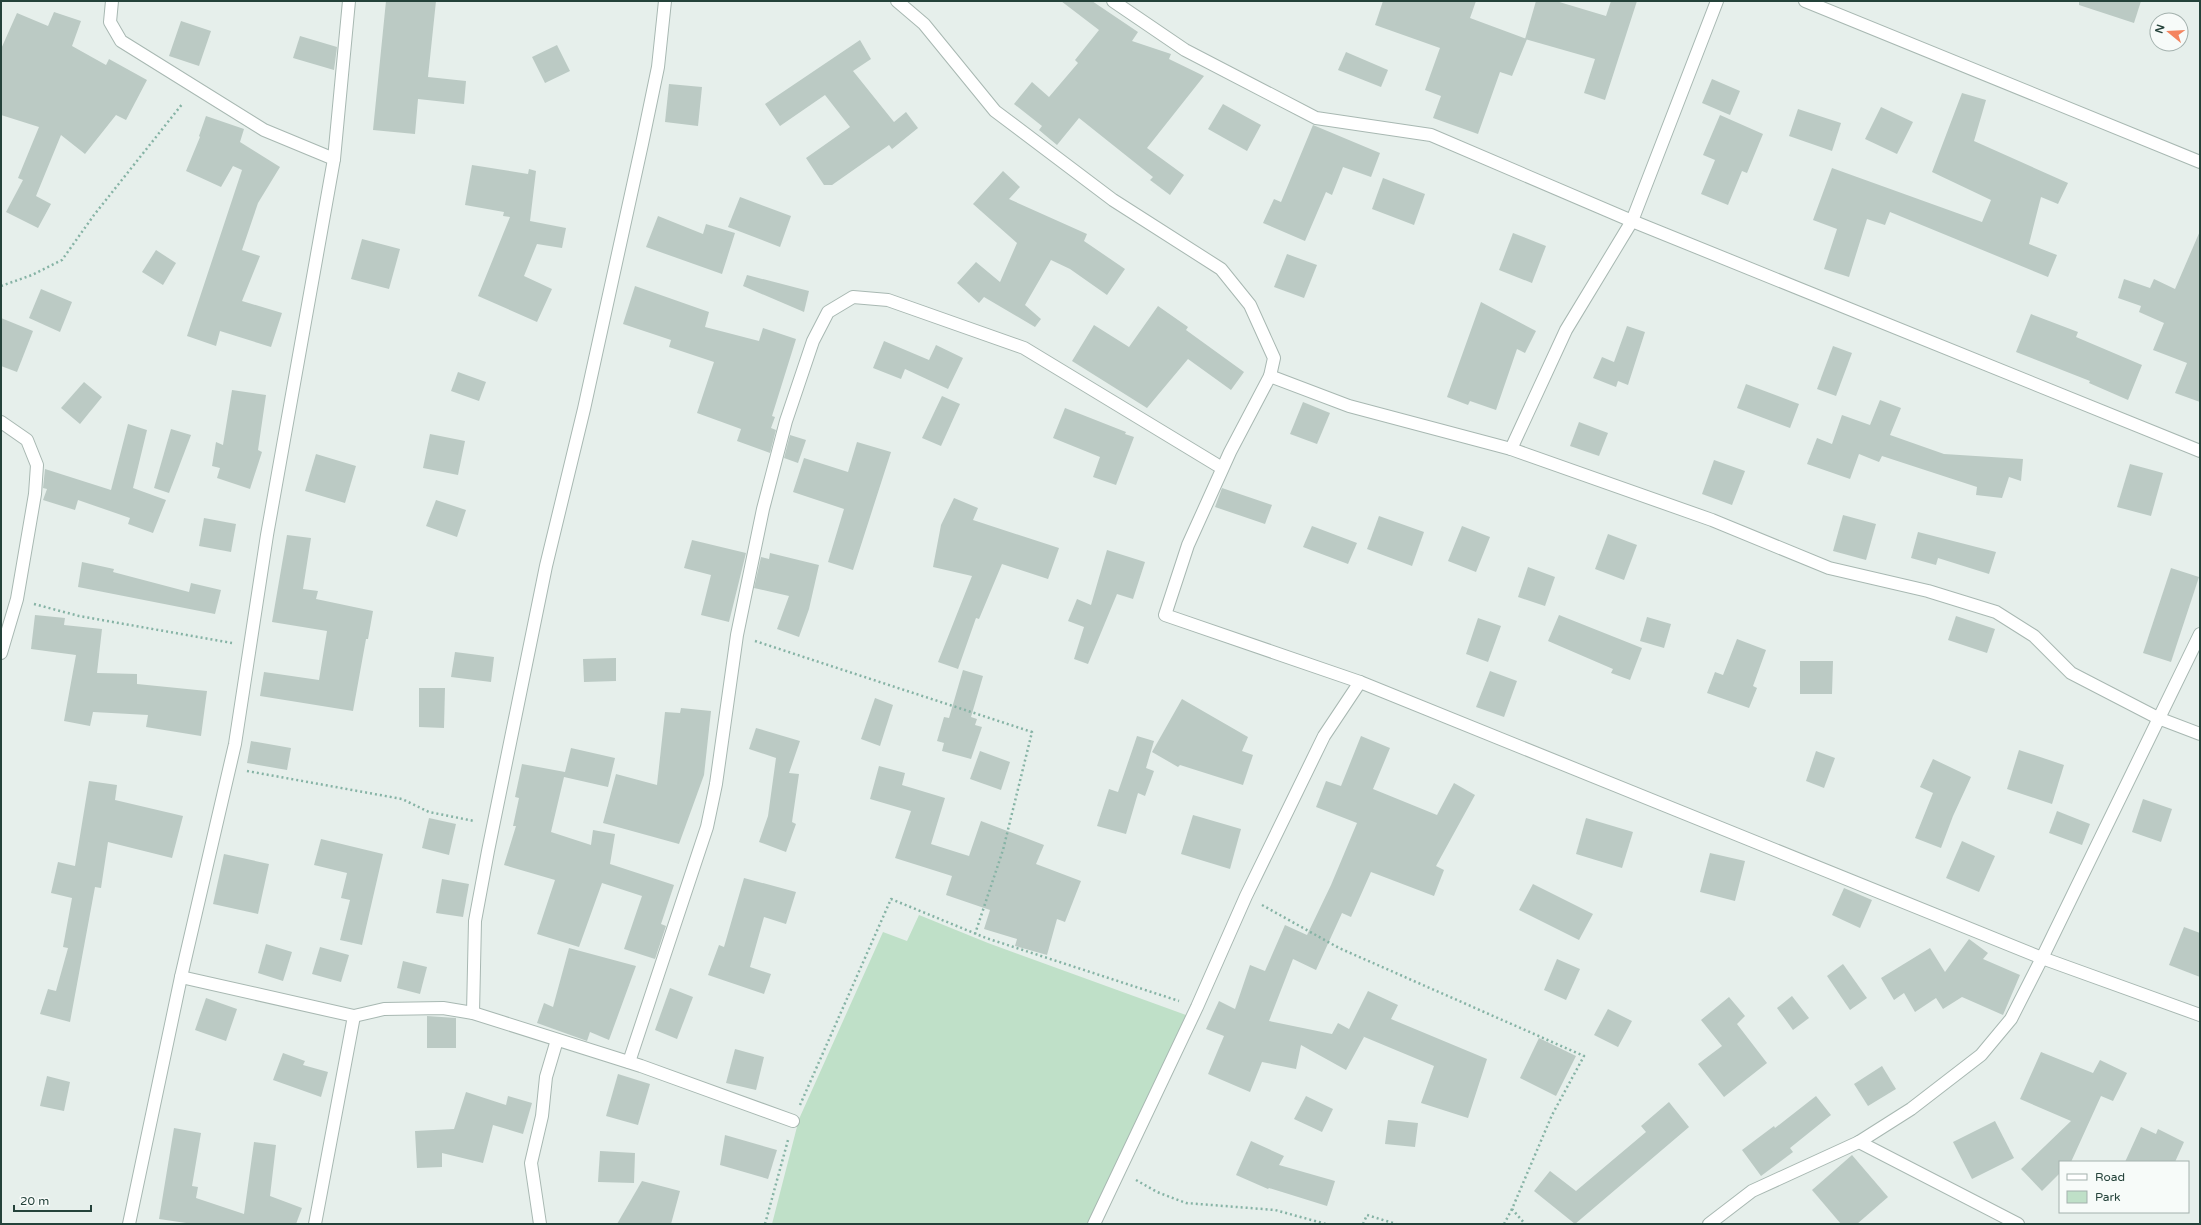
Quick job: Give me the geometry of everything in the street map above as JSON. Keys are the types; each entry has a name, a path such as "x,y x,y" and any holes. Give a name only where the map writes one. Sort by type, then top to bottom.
{"street":[{"path":"112,1 110,22 121,41 196,86 264,130 334,159"},
{"path":"129,1224 181,977 229,768 267,535 334,159 349,1"},
{"path":"473,1013 475,921 493,824 546,566 584,409 642,144 658,67 665,1"},
{"path":"897,1 924,24 995,111 1113,200 1221,269 1250,305 1274,358 1270,376 1222,468 1188,545 1165,615 1360,682 2042,958 2200,1015"},
{"path":"1113,1 1185,50 1316,118 1431,135 1632,221 2200,451"},
{"path":"1511,449 1566,330 1632,221 1716,1"},
{"path":"1804,1 2200,162"},
{"path":"629,1062 707,827 716,784 737,635 767,494 786,421 813,341 828,312 853,297 888,300 1024,348 1222,468"},
{"path":"1270,376 1349,406 1511,449 1712,520 1829,568 1928,591 1996,612 2034,636 2071,672 2158,718 2200,734"},
{"path":"1,422 27,440 37,465 35,494 17,600 1,653"},
{"path":"1709,1224 1752,1191 1858,1142 1911,1109 1981,1055 2011,1019 2200,634"},
{"path":"1094,1224 1118,1169 1197,1006 1246,896 1324,736 1360,682"},
{"path":"181,977 354,1016 384,1009 442,1008 473,1013 629,1062 793,1121"},
{"path":"315,1224 354,1016"},
{"path":"540,1224 531,1163 542,1116 546,1077 557,1040"},
{"path":"1858,1142 2018,1224"}],"path":[{"path":"1,286 32,275 62,260 94,215 196,86"},
{"path":"17,600 79,616 250,646"},
{"path":"737,635 1032,732 1003,850 975,934"},
{"path":"229,768 402,799 429,812 493,824"},
{"path":"1246,896 1338,948 1584,1056 1552,1115 1512,1209 1504,1224"},
{"path":"765,1224 793,1121 891,899 975,934 1080,970 1197,1006"},
{"path":"1118,1169 1157,1192 1186,1203 1275,1210 1326,1224"},
{"path":"1512,1209 1525,1224"},
{"path":"1363,1224 1367,1215 1396,1224"}],"green space":[{"path":"919,915 988,943 1186,1015 1092,1224 772,1224 799,1119 883,932 907,941"}],"building":[{"path":"386,1 436,1 428,77 466,81 464,104 418,99 415,134 373,130"},
{"path":"1061,1 1092,1 1138,32 1132,41 1171,54 1169,59 1204,76 1147,148 1184,175 1170,195 1150,180 1153,177 1079,118 1057,145 1039,130 1042,126 1014,104 1032,82 1049,97 1078,63 1075,60 1099,30"},
{"path":"1383,1 1476,1 1470,18 1527,39 1512,76 1500,72 1478,134 1433,118 1441,96 1425,90 1440,48 1375,25"},
{"path":"1536,1 1556,1 1606,16 1611,1 1637,1 1605,100 1584,93 1595,59 1525,39"},
{"path":"2079,1 2141,1 2134,23 2079,5"},
{"path":"54,12 81,21 72,46 106,65 109,59 147,80 126,120 116,115 85,154 61,135 36,196 51,204 38,228 6,212 23,180 18,178 39,127 1,115 1,49 17,13 48,26"},
{"path":"181,21 211,31 199,66 169,56"},
{"path":"300,36 337,47 334,70 293,58"},
{"path":"860,40 871,59 853,71 894,122 906,112 918,128 892,149 889,145 832,185 824,185 806,158 850,127 825,95 780,126 765,104"},
{"path":"557,45 570,71 545,83 532,57"},
{"path":"1346,52 1388,70 1381,87 1338,70"},
{"path":"1712,79 1740,91 1730,115 1702,103"},
{"path":"669,84 702,87 698,126 665,122"},
{"path":"1962,93 1986,100 1974,141 2068,183 2058,204 2041,197 2029,244 2057,255 2048,277 1890,212 1885,225 1867,219 1849,277 1824,269 1837,229 1813,220 1832,168 1982,222 1991,200 1932,172"},
{"path":"1223,104 1261,125 1247,151 1208,129"},
{"path":"1881,107 1913,122 1897,154 1865,139"},
{"path":"1798,109 1841,123 1832,151 1789,136"},
{"path":"1720,115 1763,134 1747,173 1742,171 1728,205 1701,194 1715,160 1703,155"},
{"path":"206,116 244,129 240,142 280,167 258,203 242,250 260,256 242,301 282,313 271,347 220,331 216,346 187,336 242,170 233,166 221,187 186,171 200,137 199,136"},
{"path":"1313,125 1380,153 1371,177 1343,167 1332,195 1326,192 1305,241 1263,223 1274,199 1281,202"},
{"path":"472,165 528,174 529,169 536,171 530,221 566,228 562,248 537,244 524,276 552,289 537,322 478,296 510,217 503,216 504,212 465,205"},
{"path":"1003,171 1020,187 1009,199 1087,234 1084,241 1125,269 1107,295 1070,269 1051,260 1025,305 1041,319 1035,327 984,297 979,303 957,283 976,262 1000,282 1017,243 973,204"},
{"path":"1383,178 1425,194 1414,225 1372,209"},
{"path":"740,197 791,216 780,247 728,227"},
{"path":"658,216 703,234 706,224 735,233 722,274 646,247"},
{"path":"2200,231 2200,402 2175,393 2187,363 2153,350 2164,323 2139,312 2141,306 2118,298 2124,279 2150,288 2154,279 2175,289"},
{"path":"1513,233 1546,246 1532,283 1499,270"},
{"path":"362,239 400,249 389,289 351,279"},
{"path":"156,250 176,263 163,285 142,272"},
{"path":"1287,254 1317,265 1304,298 1274,287"},
{"path":"747,275 809,291 804,312 743,286"},
{"path":"635,286 709,312 705,327 759,341 763,328 796,339 772,416 775,417 771,428 776,430 770,453 737,441 741,429 697,413 714,362 669,347 671,340 623,324"},
{"path":"41,289 72,302 60,332 29,318"},
{"path":"1481,302 1536,331 1525,353 1517,349 1496,410 1470,401 1468,405 1447,397"},
{"path":"1158,306 1188,327 1186,330 1244,372 1231,390 1188,359 1147,408 1072,361 1094,325 1129,347"},
{"path":"2031,314 2078,332 2076,337 2142,365 2128,400 2089,383 2090,381 2016,352"},
{"path":"1,318 33,331 17,372 1,366"},
{"path":"1627,326 1645,332 1628,385 1618,381 1616,387 1593,378 1602,357 1614,362"},
{"path":"884,341 929,360 936,345 963,358 948,389 905,369 901,379 873,368"},
{"path":"1833,346 1852,353 1836,396 1817,389"},
{"path":"458,372 486,382 479,401 451,391"},
{"path":"84,382 102,397 80,424 61,408"},
{"path":"1746,384 1799,404 1790,428 1737,408"},
{"path":"232,390 266,395 258,450 262,452 250,489 217,478 220,468 212,466 216,442 223,445"},
{"path":"942,396 960,404 941,446 922,438"},
{"path":"1880,400 1901,408 1890,435 1944,454 2023,459 2021,481 2009,477 2002,498 1976,495 1977,487 1882,456 1879,462 1859,454 1850,479 1807,464 1817,438 1832,444 1842,415 1870,425"},
{"path":"1303,402 1330,413 1317,444 1290,434"},
{"path":"1065,408 1126,432 1125,434 1134,437 1116,485 1093,477 1100,457 1053,438"},
{"path":"1579,422 1608,433 1599,456 1570,446"},
{"path":"128,424 147,430 133,488 166,500 153,533 128,524 130,518 78,500 75,510 43,500 47,489 43,488 45,469 111,490"},
{"path":"171,429 191,435 169,493 154,488"},
{"path":"430,434 465,441 458,475 423,468"},
{"path":"790,435 806,440 798,463 784,458"},
{"path":"857,442 891,452 853,570 828,562 844,509 793,492 804,458 848,472"},
{"path":"316,454 356,466 345,503 305,491"},
{"path":"1714,460 1745,471 1732,505 1702,494"},
{"path":"2130,464 2163,473 2151,516 2117,507"},
{"path":"1222,488 1272,505 1265,524 1215,507"},
{"path":"954,498 978,508 973,520 1059,548 1048,579 1002,564 979,619 976,618 958,669 938,662 972,576 933,567 941,525"},
{"path":"436,500 466,510 457,537 426,526"},
{"path":"1843,515 1876,524 1866,560 1833,551"},
{"path":"1379,516 1424,532 1412,566 1367,549"},
{"path":"204,518 236,524 231,552 199,546"},
{"path":"1312,526 1357,543 1348,564 1303,547"},
{"path":"1462,526 1490,537 1476,572 1448,561"},
{"path":"1918,532 1996,552 1989,574 1938,558 1936,565 1911,558"},
{"path":"1608,534 1637,545 1624,580 1595,569"},
{"path":"287,535 311,538 303,589 318,591 316,599 373,611 368,639 366,639 353,711 260,696 264,672 319,680 327,631 272,622"},
{"path":"692,540 746,553 729,622 701,615 711,575 684,568"},
{"path":"1107,550 1145,562 1133,599 1117,594 1088,664 1074,659 1084,627 1068,621 1077,599 1091,605"},
{"path":"770,553 819,565 809,609 799,637 777,629 789,596 754,588 761,557 769,559"},
{"path":"82,562 114,569 113,572 189,592 191,583 221,590 215,614 78,587"},
{"path":"1528,567 1555,577 1545,606 1518,597"},
{"path":"2171,568 2199,577 2171,662 2143,653"},
{"path":"35,615 65,618 64,625 102,629 97,673 137,674 137,684 207,691 201,736 146,727 148,715 93,712 90,726 64,721 76,655 31,649"},
{"path":"1559,615 1642,648 1630,680 1611,673 1613,669 1548,641"},
{"path":"1956,616 1995,629 1987,653 1948,640"},
{"path":"1647,617 1671,624 1664,648 1640,641"},
{"path":"1478,618 1501,626 1488,662 1466,654"},
{"path":"1737,639 1766,650 1753,686 1757,688 1749,708 1707,693 1715,672 1723,675"},
{"path":"455,652 494,657 491,682 451,677"},
{"path":"616,658 616,681 584,682 583,659"},
{"path":"1800,661 1833,661 1832,694 1800,694"},
{"path":"963,670 983,676 971,717 977,719 975,725 982,727 971,759 942,751 944,743 937,741 944,717 949,718"},
{"path":"1490,671 1517,681 1504,717 1476,707"},
{"path":"419,688 445,688 444,728 419,727"},
{"path":"875,698 893,705 880,746 861,739"},
{"path":"1182,699 1248,737 1242,751 1253,755 1243,785 1180,765 1178,767 1152,752"},
{"path":"681,708 711,711 704,775 679,844 603,823 616,774 657,785 665,712 680,713"},
{"path":"756,728 800,741 789,773 799,774 792,822 796,824 786,852 759,842 768,816 776,758 749,749"},
{"path":"1137,736 1154,741 1146,768 1154,771 1145,796 1138,793 1126,834 1097,826 1109,789 1118,792"},
{"path":"1361,736 1390,748 1373,789 1437,815 1454,783 1475,795 1436,866 1444,870 1434,896 1371,872 1351,917 1342,913 1316,970 1293,959 1269,1021 1332,1034 1338,1023 1349,1029 1368,991 1398,1005 1391,1019 1487,1059 1468,1118 1421,1103 1434,1066 1362,1036 1364,1037 1346,1070 1301,1045 1296,1069 1262,1062 1250,1092 1208,1074 1224,1036 1206,1029 1219,1001 1235,1009 1250,965 1265,971 1285,925 1307,935 1331,885 1357,823 1316,807 1326,781 1341,786"},
{"path":"251,741 291,748 287,770 247,763"},
{"path":"571,748 615,758 608,787 564,777 551,832 591,845 593,830 615,834 610,864 674,885 661,924 666,926 655,959 624,949 642,896 602,883 579,947 537,934 555,880 504,865 516,826 513,826 519,798 515,797 522,764 565,772"},
{"path":"2019,750 2064,765 2052,804 2007,789"},
{"path":"980,751 1010,762 1001,790 970,779"},
{"path":"1816,751 1835,758 1824,788 1806,781"},
{"path":"1933,759 1971,777 1953,816 1941,848 1915,838 1933,793 1920,787"},
{"path":"879,766 905,773 902,785 945,798 931,844 969,856 981,821 1044,845 1036,864 1081,881 1065,922 1057,919 1047,955 1015,946 1017,939 984,929 990,910 946,895 952,876 895,858 911,811 870,799"},
{"path":"89,781 117,785 115,800 183,816 172,858 108,842 101,888 95,887 70,1022 40,1014 48,989 56,991 68,948 63,947 72,898 51,893 58,862 75,866"},
{"path":"2143,799 2172,809 2161,842 2132,832"},
{"path":"2057,811 2090,824 2082,845 2049,833"},
{"path":"1193,815 1241,829 1230,869 1181,854"},
{"path":"429,818 456,824 449,855 422,848"},
{"path":"1586,818 1633,832 1622,868 1576,854"},
{"path":"321,839 383,854 362,945 340,940 350,900 341,898 347,873 314,865"},
{"path":"1962,841 1995,856 1979,892 1946,878"},
{"path":"1710,853 1745,861 1735,901 1700,892"},
{"path":"224,854 269,864 258,914 213,904"},
{"path":"744,878 796,892 786,924 764,917 750,967 771,974 764,994 708,975 719,945 724,947"},
{"path":"442,879 469,884 463,917 436,913"},
{"path":"1533,884 1593,914 1579,940 1519,910"},
{"path":"1844,888 1872,900 1860,928 1832,915"},
{"path":"2184,927 2200,933 2200,977 2169,965"},
{"path":"1969,939 1988,953 1983,959 2020,975 2003,1015 1962,997 1943,1009 1936,998 1915,1012 1904,993 1894,1000 1881,978 1930,948 1945,972"},
{"path":"266,944 292,952 283,981 258,973"},
{"path":"320,947 349,955 341,982 312,974"},
{"path":"569,948 636,966 609,1040 590,1032 587,1041 537,1023 544,1003 553,1007"},
{"path":"1557,959 1580,969 1566,1000 1544,990"},
{"path":"403,961 427,967 420,994 397,988"},
{"path":"1843,964 1867,998 1850,1010 1827,976"},
{"path":"670,988 693,997 677,1039 655,1030"},
{"path":"1792,996 1809,1018 1793,1030 1777,1008"},
{"path":"1729,997 1745,1016 1737,1024 1767,1063 1724,1097 1698,1064 1722,1046 1701,1020"},
{"path":"206,998 237,1009 226,1041 195,1030"},
{"path":"1608,1009 1632,1021 1618,1047 1594,1035"},
{"path":"427,1016 456,1018 456,1048 427,1048"},
{"path":"1539,1038 1576,1056 1556,1096 1520,1078"},
{"path":"735,1049 764,1057 756,1090 726,1083"},
{"path":"2041,1052 2093,1073 2100,1060 2127,1073 2113,1101 2101,1096 2071,1161 2059,1161 2059,1174 2042,1191 2021,1169 2071,1121 2020,1099"},
{"path":"283,1053 305,1061 303,1065 328,1072 321,1097 273,1080"},
{"path":"1882,1066 1896,1089 1868,1106 1854,1084"},
{"path":"618,1074 650,1084 638,1125 606,1116"},
{"path":"47,1076 70,1082 64,1111 40,1106"},
{"path":"466,1092 506,1105 508,1096 532,1103 523,1134 493,1125 483,1163 442,1153 442,1167 417,1168 415,1131 454,1129"},
{"path":"1306,1096 1333,1109 1322,1132 1294,1119"},
{"path":"1816,1096 1831,1115 1790,1148 1793,1152 1761,1176 1742,1150 1774,1126 1775,1128"},
{"path":"1669,1102 1689,1127 1575,1224 1534,1191 1550,1171 1576,1191 1646,1132 1641,1126"},
{"path":"1388,1120 1418,1123 1415,1147 1385,1144"},
{"path":"1995,1121 2014,1158 1972,1179 1953,1142"},
{"path":"2141,1127 2156,1134 2158,1129 2184,1142 2175,1161 2125,1161"},
{"path":"174,1128 201,1133 192,1186 198,1187 196,1198 244,1214 254,1142 276,1145 270,1196 302,1208 296,1224 193,1224 159,1219"},
{"path":"725,1135 777,1150 768,1179 720,1165"},
{"path":"1251,1141 1284,1156 1279,1165 1335,1181 1327,1206 1269,1188 1268,1189 1236,1175"},
{"path":"600,1151 635,1153 634,1183 598,1182"},
{"path":"1852,1155 1888,1197 1857,1224 1841,1224 1812,1190"},
{"path":"642,1181 680,1191 671,1224 617,1224"}]}
